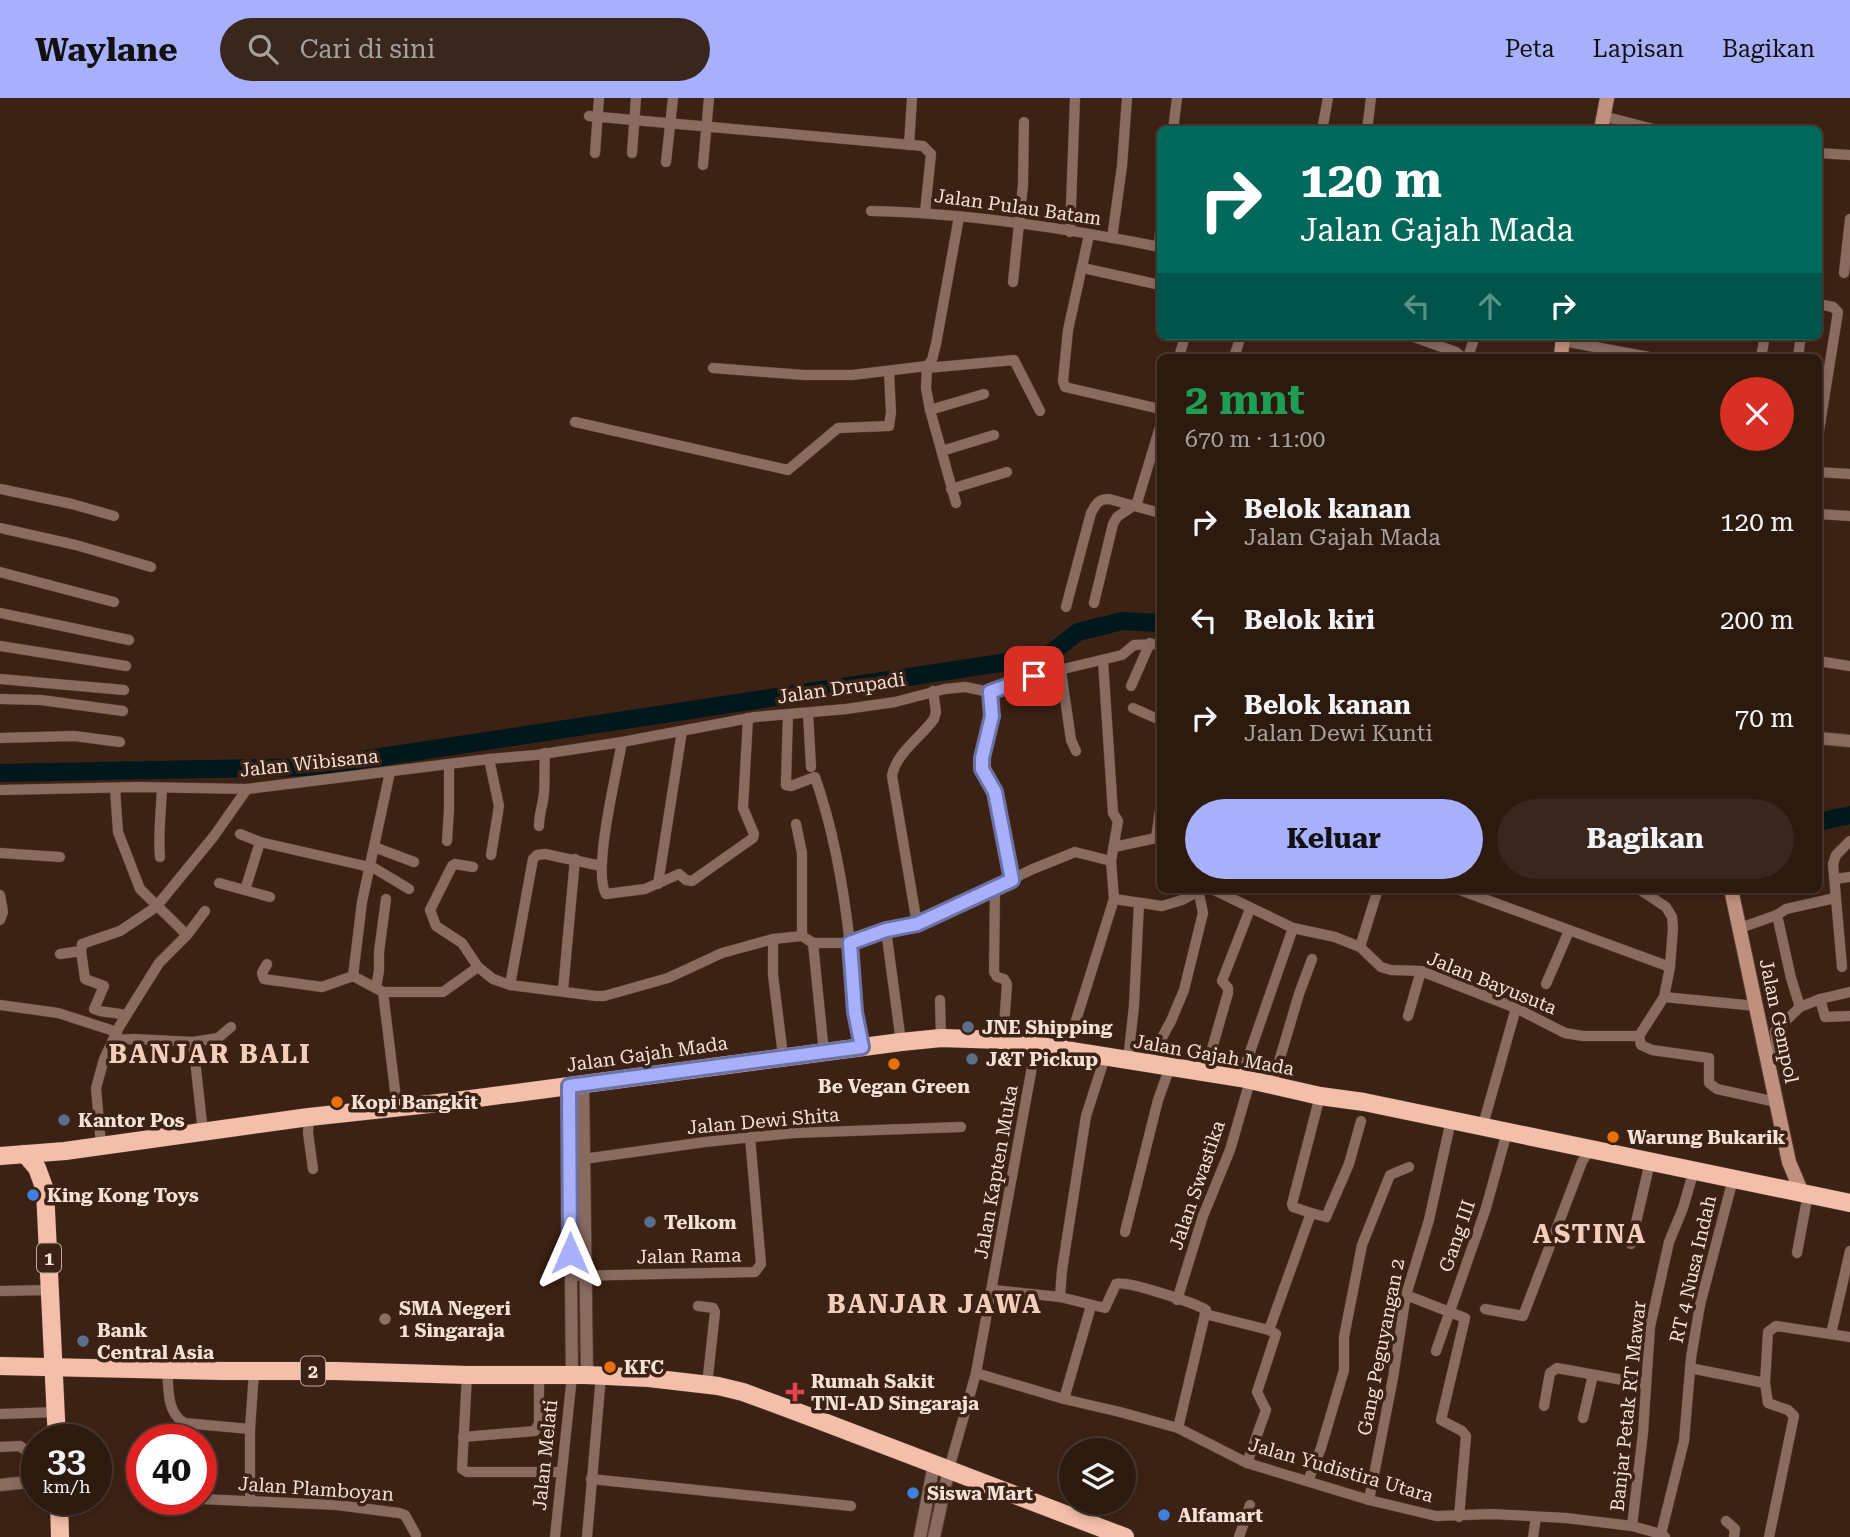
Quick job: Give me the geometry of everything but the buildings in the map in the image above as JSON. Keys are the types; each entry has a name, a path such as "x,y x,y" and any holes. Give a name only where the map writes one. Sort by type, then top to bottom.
{"highway":[{"name":"Jalan Gajah Mada","path":"0,1156 65,1151 309,1116 942,1038 1003,1040 1246,1080 1483,1125 1650,1163 1850,1203"},
{"path":"46,1190 52,1165 65,1151"},
{"name":"1","path":"25,1154 37,1168 46,1190 58,1424"},
{"path":"0,1366 53,1367"},
{"name":"2","path":"53,1367 587,1376 649,1378 707,1385 743,1392 1125,1537"},
{"path":"59,1515 60,1537"}],"main road":[{"path":"1602,123 1607,98"},
{"name":"Jalan Gempol","path":"1732,893 1789,1162 1805,1194"},
{"path":"1777,1188 1789,1162"}],"street":[{"path":"595,153 593,116 599,98"},
{"path":"632,153 636,98"},
{"path":"666,162 673,98"},
{"path":"703,165 709,98"},
{"path":"909,145 912,98"},
{"path":"1070,232 1075,98"},
{"path":"1112,238 1122,166 1127,98"},
{"path":"1174,126 1177,98"},
{"path":"1323,126 1328,98"},
{"path":"1368,126 1371,98"},
{"path":"593,116 923,146 931,153 925,212"},
{"path":"1013,282 1020,223 1024,122"},
{"path":"1602,123 1626,126"},
{"path":"1822,153 1850,155"},
{"name":"Jalan Pulau Batam","path":"871,211 925,212 1020,223 1157,246"},
{"path":"956,503 926,388 927,367 936,344 959,217"},
{"path":"1844,273 1850,219"},
{"path":"1089,235 1068,330 1063,381 1065,387 1157,408"},
{"path":"1083,268 1157,284"},
{"path":"1822,305 1833,307 1838,312 1822,411"},
{"path":"1422,340 1458,354"},
{"path":"1568,340 1635,354"},
{"path":"713,368 852,375 1014,360 1040,411"},
{"path":"575,422 788,470 838,428 889,426 889,372"},
{"path":"930,410 984,394"},
{"path":"942,452 994,435"},
{"path":"1094,603 1113,524 1117,517 1135,506 1157,436"},
{"path":"951,489 1007,472"},
{"path":"1822,472 1850,474"},
{"path":"0,489 114,516"},
{"path":"1066,607 1096,503 1101,499 1109,499 1157,512"},
{"path":"1822,514 1850,516"},
{"path":"0,528 76,545 151,567"},
{"path":"0,572 114,602"},
{"path":"0,613 130,640"},
{"path":"1131,686 1155,643"},
{"name":"Jalan Drupadi","path":"390,772 622,742 748,718 895,702 933,691 965,687 990,692 1034,676 1122,655 1134,645 1155,643"},
{"path":"0,646 126,666"},
{"path":"1067,1049 1114,899 1111,861 1118,821 1113,813 1102,661"},
{"path":"1822,662 1850,666"},
{"path":"1061,671 1071,740 1076,751"},
{"path":"0,680 124,690"},
{"path":"917,924 892,776 901,757 934,719 936,712 933,691"},
{"path":"990,692 992,716 982,769 995,792 1012,880"},
{"path":"0,699 41,700 123,711"},
{"path":"1133,708 1157,719"},
{"path":"808,713 811,767"},
{"path":"788,714 786,785 791,786 815,777 833,840 850,943 856,1021 862,1047"},
{"path":"622,742 601,866 603,890 606,894 645,889 678,874 692,881 753,838 754,834 743,808 748,718"},
{"path":"658,884 682,731"},
{"path":"0,738 74,736 120,742"},
{"path":"1822,738 1850,741"},
{"path":"539,826 539,810 544,795 545,753"},
{"path":"489,759 499,806 491,855"},
{"path":"447,841 450,810 449,764"},
{"name":"Jalan Wibisana","path":"0,790 247,789 390,772 368,867 353,976"},
{"path":"160,857 158,832 162,788"},
{"path":"116,789 118,832 140,890 187,935"},
{"path":"126,1016 117,1012 107,1014 94,1009 104,986 85,979 82,944 120,931 156,907 214,836 247,789"},
{"path":"796,824 802,853 802,936"},
{"path":"1114,847 1156,838 1157,831"},
{"path":"240,834 260,842 368,867 380,871 409,889"},
{"path":"1842,967 1833,860 1850,841"},
{"path":"245,890 260,842"},
{"path":"374,847 414,862"},
{"path":"473,867 453,864 430,914 436,926 462,943 484,974 510,985 604,996 668,978 722,953 773,939 802,936 813,943 850,943 886,930 917,924 1075,852 1111,861"},
{"path":"0,853 60,856"},
{"path":"510,985 533,859 541,853 601,866"},
{"path":"563,990 575,859"},
{"path":"1835,879 1850,877"},
{"path":"219,883 270,897"},
{"path":"995,887 994,972 997,977 1006,981 1007,985 1003,1040"},
{"path":"1114,899 1162,906 1182,900 1192,893"},
{"path":"1148,1063 1184,990 1203,913 1196,893"},
{"name":"Jalan Bayusuta","path":"1221,893 1293,928 1335,937 1360,947 1385,969 1420,971 1516,1008 1573,1035 1639,1036"},
{"path":"1360,947 1377,893"},
{"path":"1468,893 1670,967"},
{"path":"1645,893 1666,907 1672,917 1670,967 1664,997 1639,1036 1641,1045 1652,1050 1709,1058 1709,1083 1717,1089 1776,1102"},
{"path":"0,895 3,912 0,920"},
{"path":"1740,928 1777,915 1786,909 1835,898"},
{"path":"386,899 379,989 397,1107"},
{"path":"1128,1060 1135,1006 1139,903"},
{"path":"1205,1073 1228,993 1228,988 1222,981 1250,909"},
{"path":"101,1145 96,1088 104,1059 126,1016 159,963 205,912"},
{"path":"1777,915 1800,1007"},
{"name":"Jalan Swastika","path":"1177,1300 1203,1216 1230,1150 1246,1080 1293,928"},
{"path":"886,930 901,1042"},
{"path":"1546,984 1569,931"},
{"path":"773,939 773,975 783,1056"},
{"path":"813,943 824,1053"},
{"path":"60,954 81,951"},
{"path":"1272,1085 1312,959"},
{"path":"267,964 262,973 264,979 295,984 322,987 353,976 379,989 443,992 478,967"},
{"path":"1408,1016 1420,971"},
{"path":"1768,1062 1777,1054 1775,1031 1800,1007 1850,992"},
{"path":"1664,997 1756,1006"},
{"path":"1820,999 1825,1017 1850,1016"},
{"path":"940,1000 942,1038"},
{"path":"0,1004 58,1013 115,1036 134,1039 193,1042 218,1038 231,1027"},
{"path":"1483,1125 1516,1008"},
{"path":"193,1042 203,1132"},
{"name":"Jalan Kapten Muka","path":"941,1466 976,1373 1036,1045"},
{"path":"1060,1297 1086,1116 1105,1057"},
{"path":"1125,1232 1158,1100 1170,1068"},
{"path":"576,1085 585,1159 591,1479 587,1537"},
{"path":"576,1085 569,1161 570,1276 587,1376"},
{"path":"1320,1096 1293,1207 1326,1217 1349,1164 1361,1121"},
{"path":"309,1116 308,1133 313,1169"},
{"name":"Gang Peguyangan 2","path":"1368,1500 1391,1390 1406,1295 1429,1220 1451,1120"},
{"name":"Jalan Dewi Shita","path":"569,1161 750,1138 821,1132 961,1127"},
{"name":"Gang III","path":"1436,1351 1486,1208 1507,1132"},
{"name":"Jalan Rama","path":"570,1276 755,1272 759,1269 761,1264 750,1138"},
{"path":"1485,1309 1523,1316 1582,1162 1590,1149"},
{"path":"1631,1244 1650,1163"},
{"path":"1308,1481 1321,1448 1344,1370 1344,1337 1362,1245 1391,1175 1409,1167"},
{"name":"Banjar Petak RT Mawar","path":"1632,1526 1643,1433 1650,1327 1669,1242 1694,1170"},
{"name":"RT 4 Nusa Indah","path":"1663,1535 1684,1441 1690,1368 1700,1305 1732,1179"},
{"path":"1797,1253 1805,1194"},
{"path":"1247,1464 1266,1410 1257,1392 1311,1213"},
{"path":"1831,1334 1850,1251"},
{"path":"993,1290 1060,1297 1105,1308 1116,1284 1133,1284 1206,1312 1273,1332"},
{"path":"0,1291 50,1290"},
{"path":"1406,1295 1462,1316 1465,1320 1441,1420 1466,1436 1459,1517"},
{"path":"698,1306 713,1308 715,1312 707,1385"},
{"path":"1064,1399 1091,1306"},
{"path":"1178,1428 1206,1312"},
{"path":"1769,1537 1794,1416 1788,1410 1768,1403 1765,1383 1766,1339 1776,1325 1850,1338"},
{"path":"167,1368 171,1407 178,1419 184,1423 198,1425 250,1429"},
{"path":"1544,1406 1550,1373 1558,1368 1645,1384"},
{"path":"1690,1368 1765,1383"},
{"path":"250,1501 250,1429 254,1372"},
{"name":"Jalan Yudistira Utara","path":"976,1373 1178,1428 1247,1464 1368,1500 1436,1516 1491,1514 1566,1518 1632,1526 1663,1535"},
{"path":"467,1375 461,1466 464,1472 560,1472"},
{"path":"1583,1418 1593,1375"},
{"path":"463,1437 535,1431 540,1423 540,1376"},
{"name":"Jalan Melati","path":"555,1537 560,1472 587,1376"},
{"path":"0,1414 58,1412"},
{"path":"0,1447 21,1447"},
{"path":"920,1537 941,1466"},
{"path":"934,1537 941,1466"},
{"path":"591,1479 851,1506"},
{"path":"0,1485 21,1483"},
{"name":"Jalan Plamboyan","path":"217,1500 337,1505 399,1513 405,1515 416,1535"},
{"path":"1239,1537 1250,1505"},
{"path":"1533,1537 1536,1517"},
{"path":"1726,1521 1735,1529 1734,1537"}],"waterway":[{"path":"0,773 314,767 1047,656 1078,632 1122,621 1157,623"},
{"path":"1822,821 1850,815"}],"place":[{"name":"JNE Shipping","path":"968,1027"},
{"name":"J&T Pickup","path":"972,1059"},
{"name":"Be Vegan Green","path":"894,1064"},
{"name":"Kopi Bangkit","path":"337,1102"},
{"name":"Kantor Pos","path":"64,1120"},
{"name":"Warung Bukarik","path":"1613,1137"},
{"name":"King Kong Toys","path":"33,1195"},
{"name":"Telkom","path":"650,1222"},
{"name":"SMA Negeri 1 Singaraja","path":"385,1319"},
{"name":"Bank Central Asia","path":"83,1341"},
{"name":"KFC","path":"610,1367"},
{"name":"Rumah Sakit TNI-AD Singaraja","path":"795,1392"},
{"name":"Siswa Mart","path":"913,1493"},
{"name":"Alfamart","path":"1164,1515"}],"district":[{"name":"BANJAR BALI","path":"210,1054"},
{"name":"ASTINA","path":"1590,1234"},
{"name":"BANJAR JAWA","path":"935,1304"}],"route":[{"path":"570,1253 569,1086 862,1047 857,1031 850,943 886,930 917,924 1012,880 995,792 982,769 982,758 993,709 990,692 1034,676"}]}
